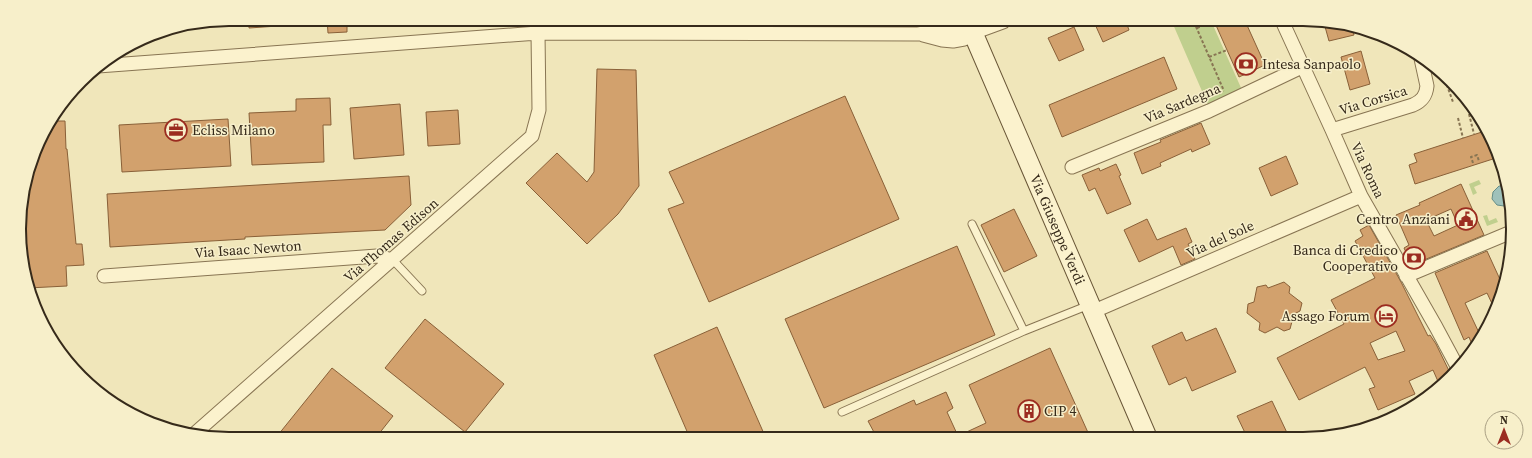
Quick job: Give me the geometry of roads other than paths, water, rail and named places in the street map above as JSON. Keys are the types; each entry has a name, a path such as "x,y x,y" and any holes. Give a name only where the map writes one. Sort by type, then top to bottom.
{"main road":[{"name":"Via Giuseppe Verdi","path":"972,27 1091,309 1145,432"}],"street":[{"name":"Via Roma","path":"1284,26 1304,66 1360,196 1456,363"},
{"path":"109,65 538,33 918,34 953,41 964,39 972,27"},
{"name":"Via Thomas Edison","path":"199,429 532,136 539,110 538,33"},
{"name":"Via Corsica","path":"1332,130 1413,105 1422,99 1427,91 1422,65"},
{"name":"Via Sardegna","path":"1072,167 1202,114 1304,66"},
{"name":"Via del Sole","path":"1091,309 1360,196"},
{"path":"1406,276 1506,233"},
{"name":"Via Isaac Newton","path":"104,276 377,256 392,260"}],"lane":[{"path":"972,224 1024,331"},
{"path":"392,260 422,291"},
{"path":"842,412 1024,331 1091,309"}],"water":[{"path":"1499,186 1501,186 1504,206 1497,205 1492,199 1493,192"}],"place":[{"name":"Intesa Sanpaolo","path":"1246,64"},
{"name":"Ecliss Milano","path":"176,130"},
{"name":"Centro Anziani","path":"1466,219"},
{"name":"Banca di Credico Cooperativo","path":"1414,258"},
{"name":"Assago Forum","path":"1386,316"},
{"name":"CIP 4","path":"1029,411"}]}
